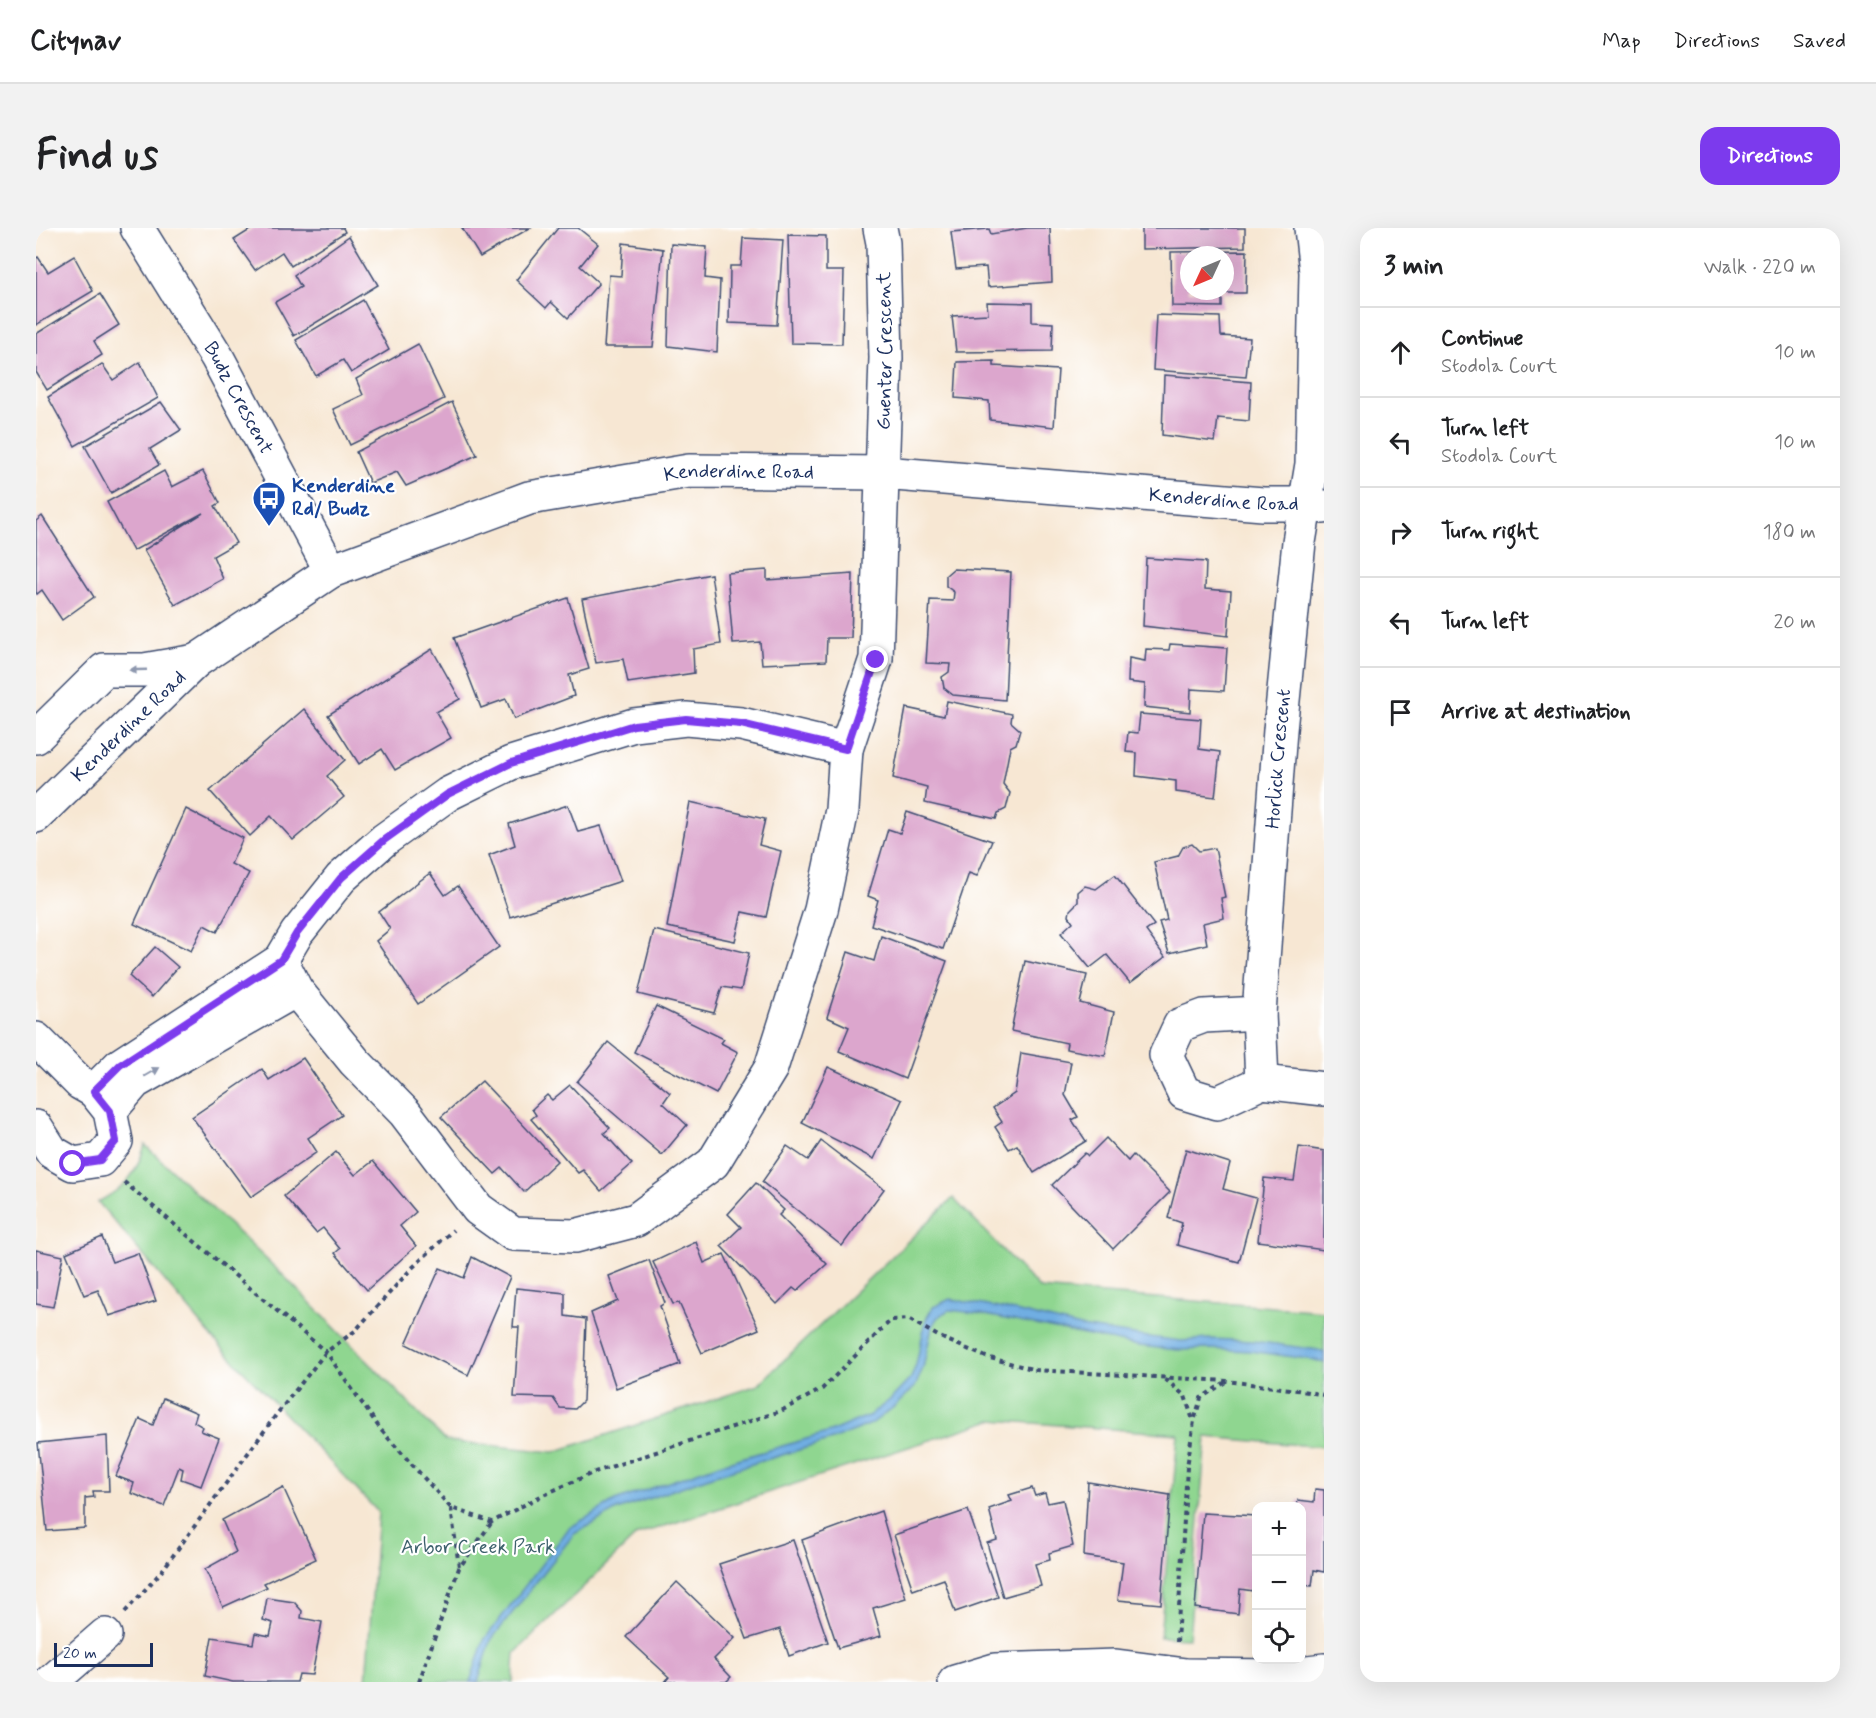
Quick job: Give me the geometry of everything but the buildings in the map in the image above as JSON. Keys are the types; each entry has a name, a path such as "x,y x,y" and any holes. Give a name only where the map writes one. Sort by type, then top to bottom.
{"street":[{"name":"Budz Crescent","path":"137,228 217,357 331,572"},
{"name":"Guenter Crescent","path":"281,960 296,990 355,1062 405,1113 478,1209 513,1234 575,1236 636,1220 713,1163 771,1068 775,1057 820,910 842,810 846,749 876,660 886,358 883,243 880,228"},
{"path":"1311,228 1316,272 1312,464 1315,505"},
{"name":"Kenderdine Road","path":"36,816 196,661 331,572 529,498 689,471 883,473 1263,504 1315,505"},
{"name":"Horlick Crescent","path":"1262,1082 1259,1013 1280,730 1299,542 1315,505"},
{"name":"Kenderdine Road","path":"36,737 104,670 144,670 196,661"},
{"path":"102,1101 120,1065 281,960 297,933 341,878 384,840 448,794 511,763 634,725 686,719 741,724 846,749"},
{"path":"102,1101 296,990"},
{"path":"1259,1013 1204,1016 1180,1025 1166,1055 1184,1093 1217,1103 1262,1082 1324,1089"},
{"path":"36,1039 80,1083 102,1101 116,1141 100,1160 73,1164 52,1152 36,1127"},
{"path":"51,1682 105,1635"},
{"path":"955,1682 995,1670 1116,1666 1187,1678 1275,1676 1324,1670"}],"path":[{"path":"123,1181 326,1352 381,1430 451,1508 492,1522"},
{"path":"105,1635 157,1576 276,1415 326,1352 355,1331 412,1268 478,1209"},
{"path":"419,1682 459,1568 492,1522 541,1496 595,1472 781,1412 822,1389 891,1320 908,1319 940,1337 986,1357 1036,1370 1227,1381 1324,1395"},
{"path":"1165,1379 1185,1396 1194,1421"},
{"path":"1177,1642 1187,1467 1194,1421 1201,1398 1227,1381"},
{"path":"451,1508 459,1568"}],"green space":[{"name":"Arbor Creek Park","path":"145,1145 283,1275 446,1441 554,1452 758,1385 953,1198 1040,1289 1324,1311 1324,1447 1206,1437 1189,1638 1160,1637 1178,1434 992,1420 637,1535 515,1653 513,1682 366,1682 378,1512 219,1345 98,1202 116,1191 129,1179"}],"water":[{"path":"950,1299 1015,1311 1081,1327 1140,1336 1181,1341 1210,1339 1253,1341 1318,1350 1324,1353 1324,1363 1250,1351 1179,1350 1139,1346 976,1313 949,1310 937,1318 932,1327 923,1368 915,1387 871,1424 832,1440 712,1476 617,1510 574,1534 491,1640 478,1682 470,1682 484,1640 569,1528 615,1501 714,1466 830,1432 870,1415 891,1399 911,1378 926,1319 933,1307"}],"place":[{"name":"Kenderdine Rd/ Budz","path":"269,527"}],"route":[{"path":"73,1164 100,1160 116,1141 110,1111 94,1091 120,1065 281,960 297,933 341,878 384,840 448,794 511,763 634,725 686,719 741,724 846,749 876,660"}]}
